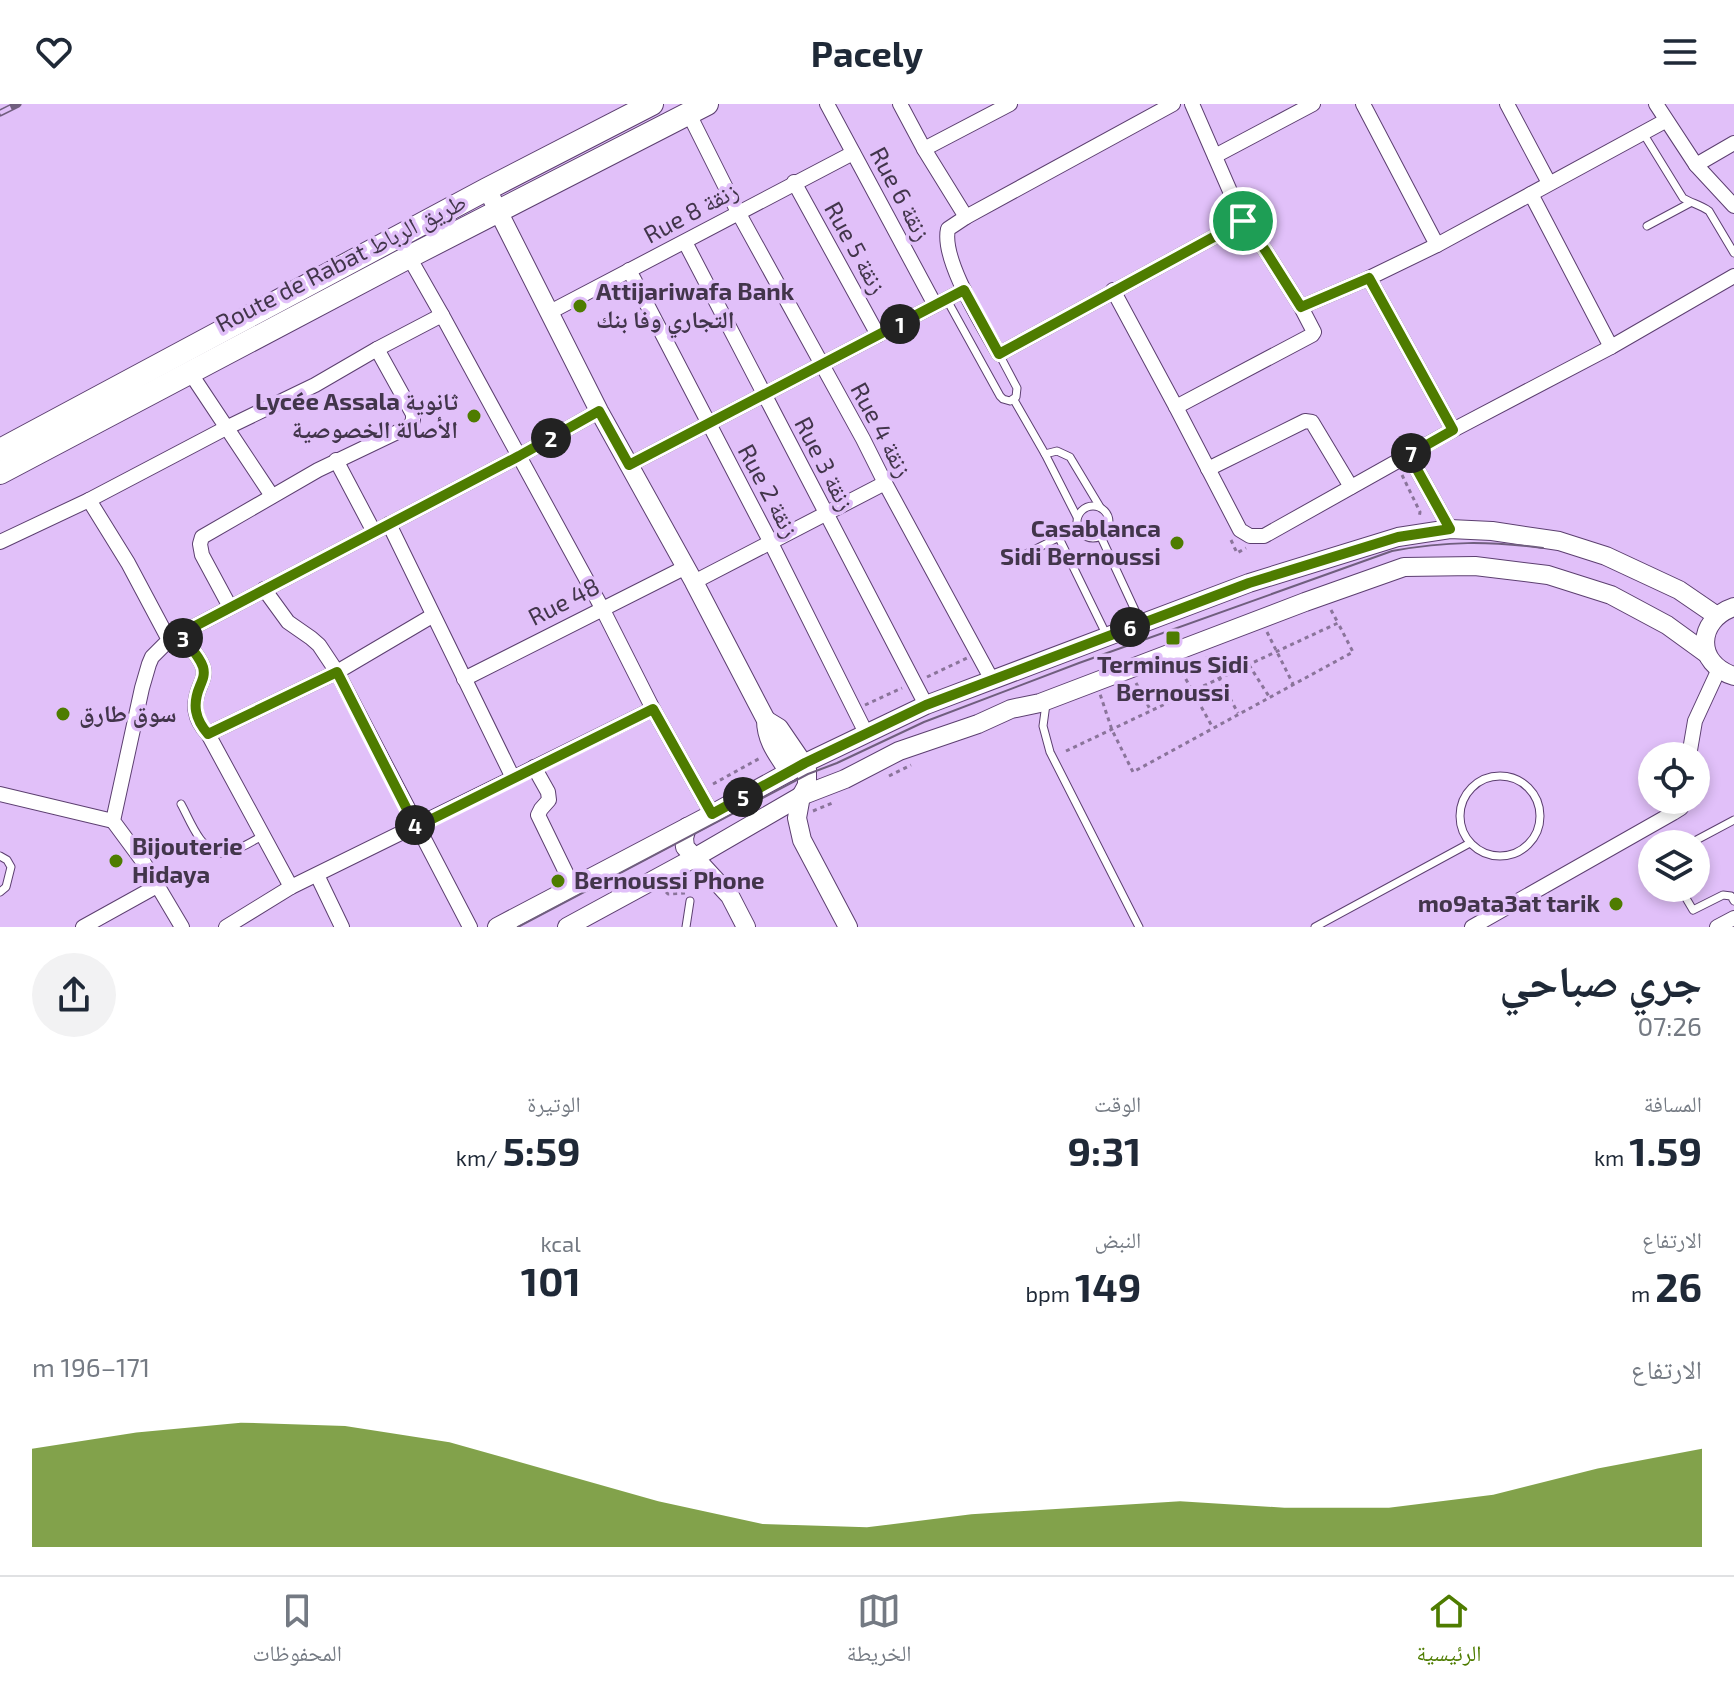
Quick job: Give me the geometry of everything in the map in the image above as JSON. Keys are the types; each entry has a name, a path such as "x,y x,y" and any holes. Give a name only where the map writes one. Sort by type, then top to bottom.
{"main road":[{"name":"Route de Rabat طريق الرباط","path":"0,450 652,104"},
{"name":"Route de Rabat طريق الرباط","path":"0,473 189,371 698,109"}],"street":[{"name":"Rue 6 زنقة","path":"827,104 941,302"},
{"path":"900,104 966,217"},
{"path":"924,149 1010,104"},
{"path":"1173,104 948,229 946,243 952,262 999,354 1243,221"},
{"path":"1176,407 1312,335 1313,329 1265,250 1243,221 1192,104"},
{"path":"1215,156 1313,104"},
{"path":"1363,104 1437,245"},
{"path":"1507,104 1549,183"},
{"path":"1656,104 1696,165 1734,206"},
{"name":"Rue 4 زنقة","path":"698,109 738,212 992,680"},
{"path":"1301,307 1437,245 1665,121"},
{"path":"1696,165 1734,143"},
{"name":"Rue 8 زنقة","path":"550,312 853,153"},
{"name":"Rue 5 زنقة","path":"794,182 878,335"},
{"path":"487,189 599,411 690,574 766,720 770,741 797,768 807,769 808,779 797,818 802,840 848,927"},
{"path":"1531,194 1611,347"},
{"name":"Rue 3 زنقة","path":"685,242 926,705"},
{"path":"409,257 712,814"},
{"name":"Rue 2 زنقة","path":"629,270 866,733"},
{"path":"1113,290 1240,530 1250,536 1264,536 1453,430 1611,347 1734,276"},
{"path":"1369,278 1453,430"},
{"path":"629,465 964,290"},
{"path":"0,542 315,385 442,315"},
{"path":"230,607 202,555 202,537 336,460 410,426 413,414 377,349"},
{"path":"189,371 272,496"},
{"path":"113,821 145,675 152,657 175,637 599,411"},
{"path":"1208,469 1309,421 1351,487"},
{"path":"1409,455 1450,529"},
{"path":"336,460 374,532"},
{"name":"Rue 48","path":"464,679 602,608 770,541 885,483"},
{"path":"89,500 175,637 203,667 204,677 195,698 195,713 291,887"},
{"path":"389,524 513,778"},
{"path":"497,927 797,768 926,705 1249,583 1398,537 1450,529 1492,531 1559,541 1606,556 1725,612 1708,628 1705,641 1707,654"},
{"path":"567,927 801,796 845,779 899,751 978,724 1011,709 1046,701 1404,567 1475,566 1548,575 1611,595 1667,625 1707,654 1726,673 1695,721 1691,742"},
{"path":"264,589 288,622 319,645 337,672 470,927"},
{"path":"208,734 337,672 432,616"},
{"path":"226,927 291,887 653,709"},
{"path":"534,767 548,792 549,800 538,815 573,887"},
{"path":"0,794 113,821 144,863 182,927"},
{"path":"1472,927 1671,814"},
{"path":"687,827 685,847 730,896 746,927"},
{"path":"317,875 342,927"},
{"path":"83,927 157,886"}],"lane":[{"path":"1643,133 1683,198 1709,211 1734,253"},
{"path":"1647,226 1690,203"},
{"path":"941,302 1000,396 1006,401 1014,400"},
{"path":"999,354 1017,388 1014,400"},
{"path":"1014,400 1077,517 1077,528 1084,536 1101,537 1109,523 1108,517 1070,457 1057,451 1045,454"},
{"path":"1077,517 1085,508 1096,506 1101,509"},
{"path":"1022,556 1077,528"},
{"path":"1101,537 1141,623"},
{"path":"1059,538 1107,636"},
{"path":"1046,701 1043,726 1050,752 1139,927"},
{"path":"1492,776 1519,780 1530,789 1541,813 1540,825 1527,847 1504,856 1491,856 1470,843 1460,817 1468,791 1492,776"},
{"path":"181,804 204,844 219,853 229,852 264,835"},
{"path":"1710,833 1734,820"},
{"path":"1315,927 1470,843"},
{"path":"0,856 11,867 6,887 0,892"},
{"path":"1710,902 1728,894 1734,901"},
{"path":"686,927 690,901"},
{"path":"1688,902 1693,910 1709,902"}],"path":[{"path":"1097,688 1112,730 1133,772 1353,652 1331,610"},
{"path":"1066,751 1338,623"},
{"path":"1267,632 1293,684"},
{"path":"1206,653 1239,714"},
{"path":"1177,662 1213,728"},
{"path":"1249,665 1270,698"},
{"path":"1132,676 1151,711"}],"tram line":[{"path":"518,927 808,774 924,722 1079,663 1392,551 1468,543 1543,548"}],"railway":[{"path":"0,113 18,104"}],"place":[{"name":"Attijariwafa Bank التجاري وفا بنك","path":"580,306"},
{"name":"Lycée Assala ثانوية الأصالة الخصوصية","path":"474,416"},
{"name":"Casablanca Sidi Bernoussi","path":"1177,543"},
{"name":"Terminus Sidi Bernoussi","path":"1173,638"},
{"name":"سوق طارق","path":"63,714"},
{"name":"Bijouterie Hidaya","path":"116,861"},
{"name":"Bernoussi Phone","path":"558,881"},
{"name":"mo9ata3at tarik","path":"1616,904"}],"route":[{"path":"1243,221 1301,307 1369,278 1453,430 1409,455 1450,529 1398,537 1249,583 1081,645 926,705 805,763 712,814 653,709 416,827 337,672 208,734 200,725 195,713 195,698 204,677 203,667 180,634 599,411 629,465 964,290 999,354 1243,221"}]}
